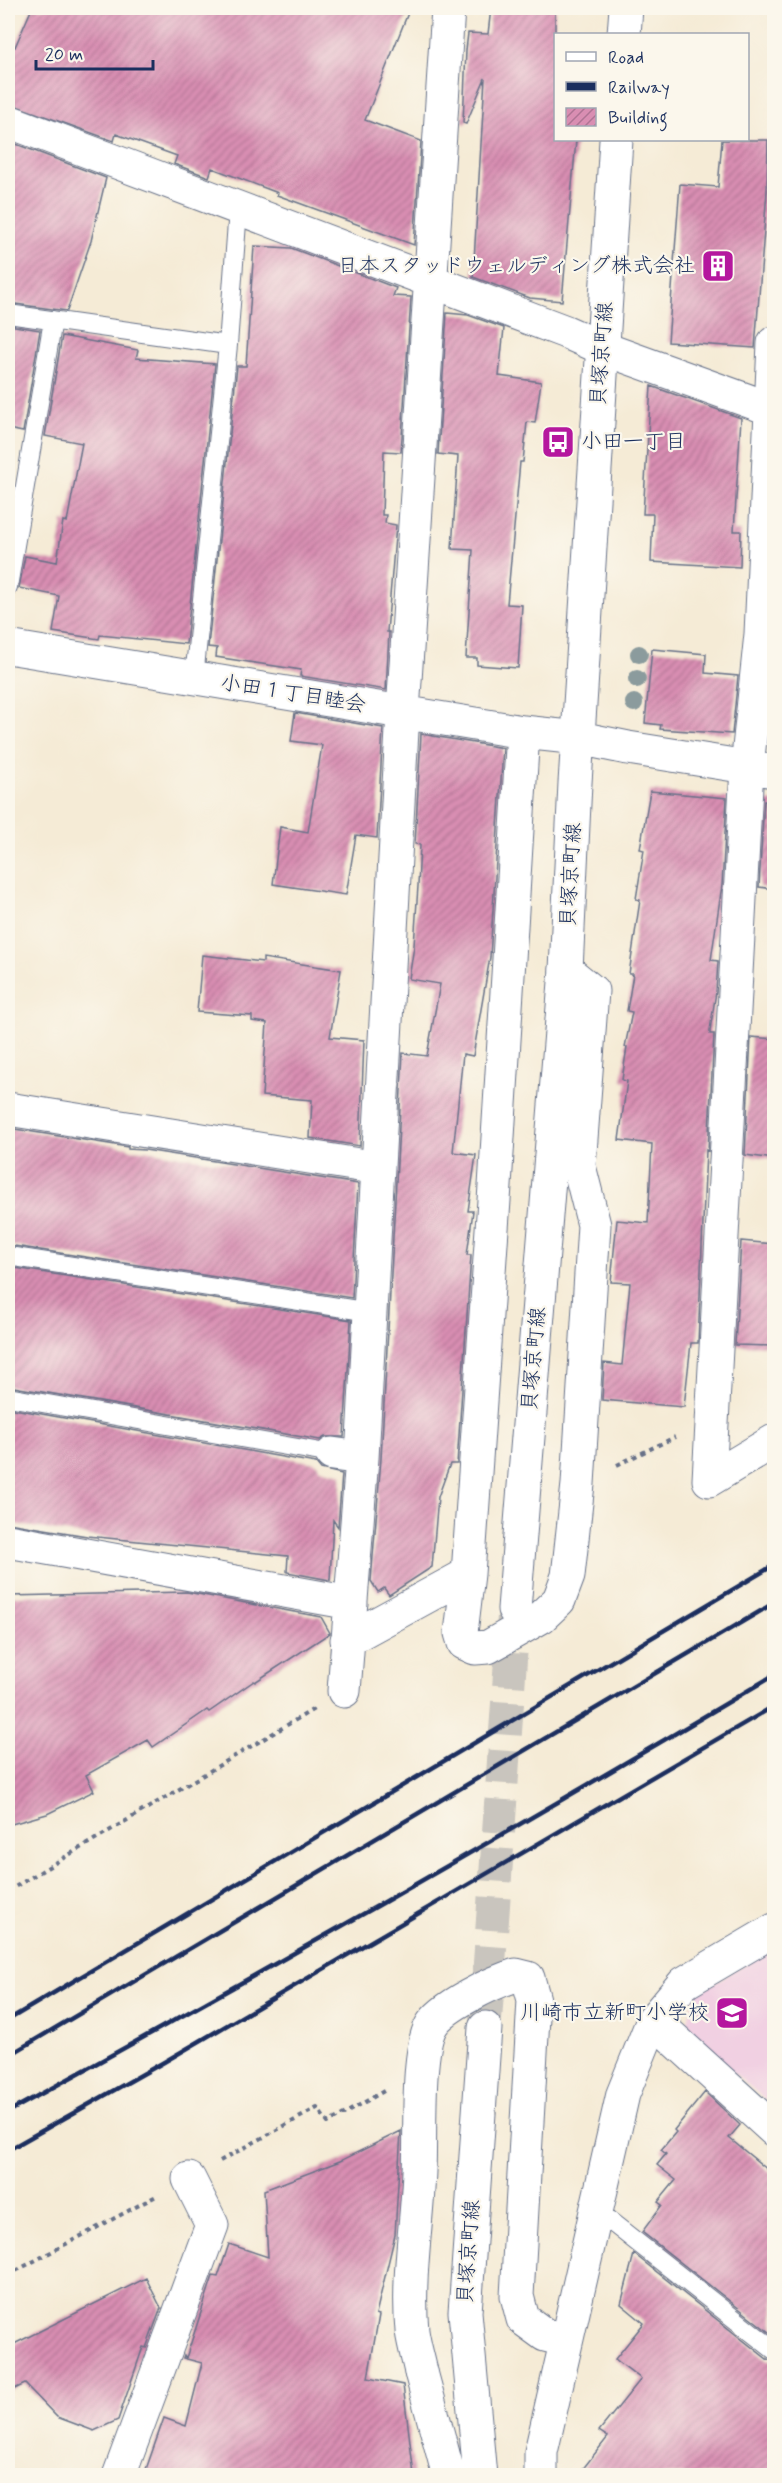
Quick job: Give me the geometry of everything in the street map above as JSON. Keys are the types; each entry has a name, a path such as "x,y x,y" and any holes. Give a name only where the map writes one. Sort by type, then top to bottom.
{"street":[{"path":"344,1691 351,1603 347,1456 370,1312 403,712 448,8"},
{"path":"624,33 626,8"},
{"path":"8,121 566,332 602,348 772,410"},
{"name":"貝塚京町線","path":"514,1610 566,970 616,141"},
{"path":"774,342 768,635 709,1480 774,1441"},
{"name":"小田１丁目睦会","path":"8,647 760,769"},
{"path":"523,732 498,1152 468,1574 461,1633 464,1643 475,1648 488,1647 541,1617 559,1600 568,1576 578,1484 594,1225 579,1166 592,992 566,970"},
{"path":"8,1109 378,1168"},
{"path":"8,1541 351,1603"},
{"path":"347,1640 468,1574"},
{"path":"541,2475 541,2452 622,2094 653,2020 684,1983 774,1930"},
{"path":"449,2475 412,2332 411,2295 425,2042 430,2027 446,2009 516,1975 528,1978 534,2000 517,2296 523,2319 545,2335 565,2340"},
{"path":"653,2020 774,2130"},
{"name":"貝塚京町線","path":"480,2475 465,2312 485,2028"},
{"path":"119,2475 212,2225 189,2179"}],"lane":[{"path":"194,678 228,345 238,209"},
{"path":"8,314 228,345"},
{"path":"8,587 52,320"},
{"path":"8,1256 370,1312"},
{"path":"8,1397 347,1456"},
{"path":"596,2210 774,2350"}],"path":[{"path":"578,1484 713,1418"},
{"path":"8,1891 344,1691"}],"shaded area":[{"name":"川崎市立新町小学校","path":"774,1949 774,2107 685,2032 695,1993"}],"building":[{"path":"32,8 410,8 365,120 421,141 414,245 277,195 278,193 212,168 209,177 174,164 177,156 116,134 114,141 8,103 8,44 15,47"},
{"path":"491,8 555,8 554,141 576,141 562,301 530,298 473,277 485,78 466,124 463,123 466,50 468,33 488,34"},
{"name":"日本スタッドウェルディング株式会社","path":"768,140 767,191 755,348 668,342 680,184 718,187 722,141"},
{"path":"8,141 106,178 91,241 67,311 8,303"},
{"path":"254,246 291,248 396,288 393,296 411,297 401,452 384,451 382,515 386,515 385,523 396,525 387,632 389,632 386,690 300,676 301,670 216,657 217,648 208,647 237,366 246,366"},
{"path":"447,313 468,315 504,328 499,376 541,382 535,423 527,422 523,462 520,462 507,604 522,605 518,668 477,665 477,658 466,658 473,550 452,549 458,456 438,454"},
{"path":"8,325 40,330 23,432 8,429"},
{"path":"62,336 138,350 136,358 215,364 186,644 100,635 99,639 53,632 59,596 19,588 25,556 57,562 63,521 67,522 82,443 45,436"},
{"path":"651,386 741,418 734,531 741,531 740,567 651,562 653,514 643,514"},
{"path":"652,649 706,654 705,673 738,676 732,734 660,729 661,725 645,723"},
{"path":"774,685 774,737 769,737"},
{"path":"295,713 383,728 377,838 356,835 346,895 273,884 280,827 308,832 322,745 291,741"},
{"path":"421,734 503,748 490,957 473,1056 463,1054 453,1152 476,1155 468,1211 473,1211 467,1255 471,1255 457,1464 450,1464 438,1497 432,1567 389,1595 384,1588 378,1592 371,1581 381,1459 403,1053 427,1056 440,984 409,979 418,886 420,845 415,844"},
{"path":"650,791 727,798 722,885 711,960 718,961 710,1030 710,1034 714,1034 708,1151 706,1150 698,1343 691,1343 684,1407 602,1400 604,1363 622,1365 630,1283 611,1282 617,1220 648,1223 652,1144 619,1140 627,1081 622,1080 627,1047 625,1047 632,1012 627,1011 633,974 629,974 640,900 636,899 644,850 640,849"},
{"path":"764,801 774,802 774,889 759,887"},
{"path":"202,955 263,962 263,958 341,970 330,1037 364,1040 360,1146 310,1138 312,1100 262,1096 267,1023 252,1021 252,1016 197,1012"},
{"path":"751,1037 774,1039 774,1159 745,1155"},
{"path":"8,1128 358,1184 352,1298 8,1245"},
{"path":"741,1241 774,1244 774,1346 735,1345"},
{"path":"8,1267 351,1320 344,1437 325,1437 320,1440 8,1386"},
{"path":"8,1408 316,1463 321,1469 342,1474 338,1527 333,1520 330,1580 287,1572 288,1556 87,1536 8,1523"},
{"path":"187,1592 321,1617 330,1633 209,1712 207,1710 153,1747 148,1740 86,1775 94,1791 47,1814 8,1825 8,1596"},
{"path":"705,2092 740,2125 729,2138 774,2175 774,2336 642,2232 662,2205 658,2202 676,2180 657,2165 666,2154 661,2150"},
{"path":"401,2131 395,2235 376,2314 379,2315 368,2378 403,2385 414,2475 144,2475 164,2418 186,2426 202,2363 183,2358 184,2355 186,2358 213,2276 218,2277 229,2244 268,2257 264,2190 340,2161"},
{"path":"634,2254 767,2359 774,2361 774,2475 578,2475 608,2437 599,2431 641,2379 615,2359 644,2323 621,2304"},
{"path":"146,2278 161,2308 146,2348 143,2347 118,2420 94,2431 57,2417 25,2384 8,2392 8,2347"}],"tunnel":[{"path":"485,2028 514,1609"}],"railway":[{"path":"8,2020 774,1565"},
{"path":"8,2056 774,1603"},
{"path":"8,2112 393,1897 774,1675"},
{"path":"8,2150 164,2062 774,1706"}],"place":[{"name":"日本スタッドウェルディング株式会社","path":"718,266"},
{"name":"小田一丁目","path":"558,442"},
{"name":"川崎市立新町小学校","path":"732,2013"}]}
